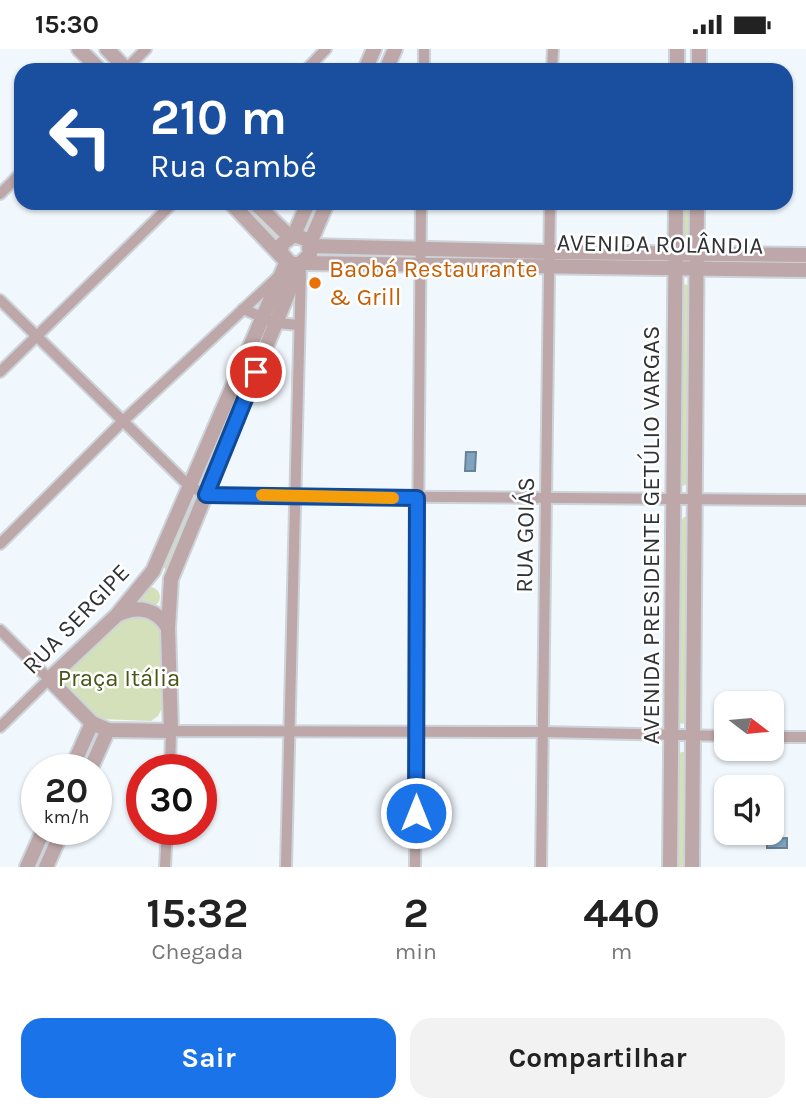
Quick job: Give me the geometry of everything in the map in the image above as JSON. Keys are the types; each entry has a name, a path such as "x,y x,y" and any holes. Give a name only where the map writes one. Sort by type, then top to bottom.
{"street":[{"path":"79,49 93,63"},
{"path":"107,49 120,63"},
{"path":"133,63 146,49"},
{"path":"313,63 326,49"},
{"path":"0,194 14,180"},
{"path":"0,372 166,210"},
{"path":"238,210 292,264"},
{"path":"263,210 291,235 303,237 310,245"},
{"path":"286,867 299,325 292,264 282,244 291,235 304,210"},
{"path":"0,544 123,421 292,264 310,254 310,245 324,210"},
{"path":"415,867 421,210"},
{"name":"RUA GOIÁS","path":"541,867 550,210"},
{"name":"AVENIDA PRESIDENTE GETÚLIO VARGAS","path":"670,867 676,210"},
{"name":"AVENIDA PRESIDENTE GETÚLIO VARGAS","path":"692,867 697,210"},
{"name":"AVENIDA ROLÂNDIA","path":"310,245 550,258 676,260 696,253 806,255"},
{"name":"AVENIDA ROLÂNDIA","path":"292,264 420,265 550,258"},
{"name":"AVENIDA ROLÂNDIA","path":"676,260 696,268 806,270"},
{"path":"170,754 168,628 171,579 206,495 292,264"},
{"path":"269,320 292,264"},
{"path":"0,300 188,485 206,495 806,500"},
{"path":"243,309 269,320 299,325"},
{"name":"RUA SERGIPE","path":"0,727 117,615 153,571 188,485 269,320"},
{"path":"153,571 171,579"},
{"path":"117,615 135,608 148,611 163,619 168,628"},
{"path":"0,630 92,723 108,730 543,732 714,736"},
{"path":"78,754 92,723"},
{"path":"97,754 108,730"},
{"path":"784,737 806,737"},
{"path":"27,867 37,845"},
{"path":"46,867 56,845"},
{"path":"165,867 166,845"}],"green space":[{"path":"242,210 256,210 279,234 275,241"},
{"path":"683,210 692,210 692,238 689,241 683,239"},
{"path":"319,253 414,254 414,259 319,258"},
{"path":"685,284 692,287 690,483 683,486 680,484"},
{"path":"257,338 262,340 208,473 202,469"},
{"path":"191,503 196,505 168,571 163,566"},
{"path":"688,517 688,721 682,724 678,722 681,521"},
{"path":"150,587 157,590 160,597 157,604 150,607 143,604 140,597 143,590"},
{"name":"Praça Itália","path":"127,614 155,618 162,630 162,708 158,716 151,721 100,719 64,682 68,669"},
{"path":"681,752 686,752 686,867 676,867 677,757"}],"water":[{"path":"466,452 476,452 475,471 465,471"},
{"path":"784,838 787,838 787,848 767,848 767,845 784,845"}],"slow traffic":[{"path":"262,495 393,498"}],"place":[{"name":"Baobá Restaurante & Grill","path":"315,283"}],"route":[{"path":"256,372 206,495 417,498 416,813"}]}
